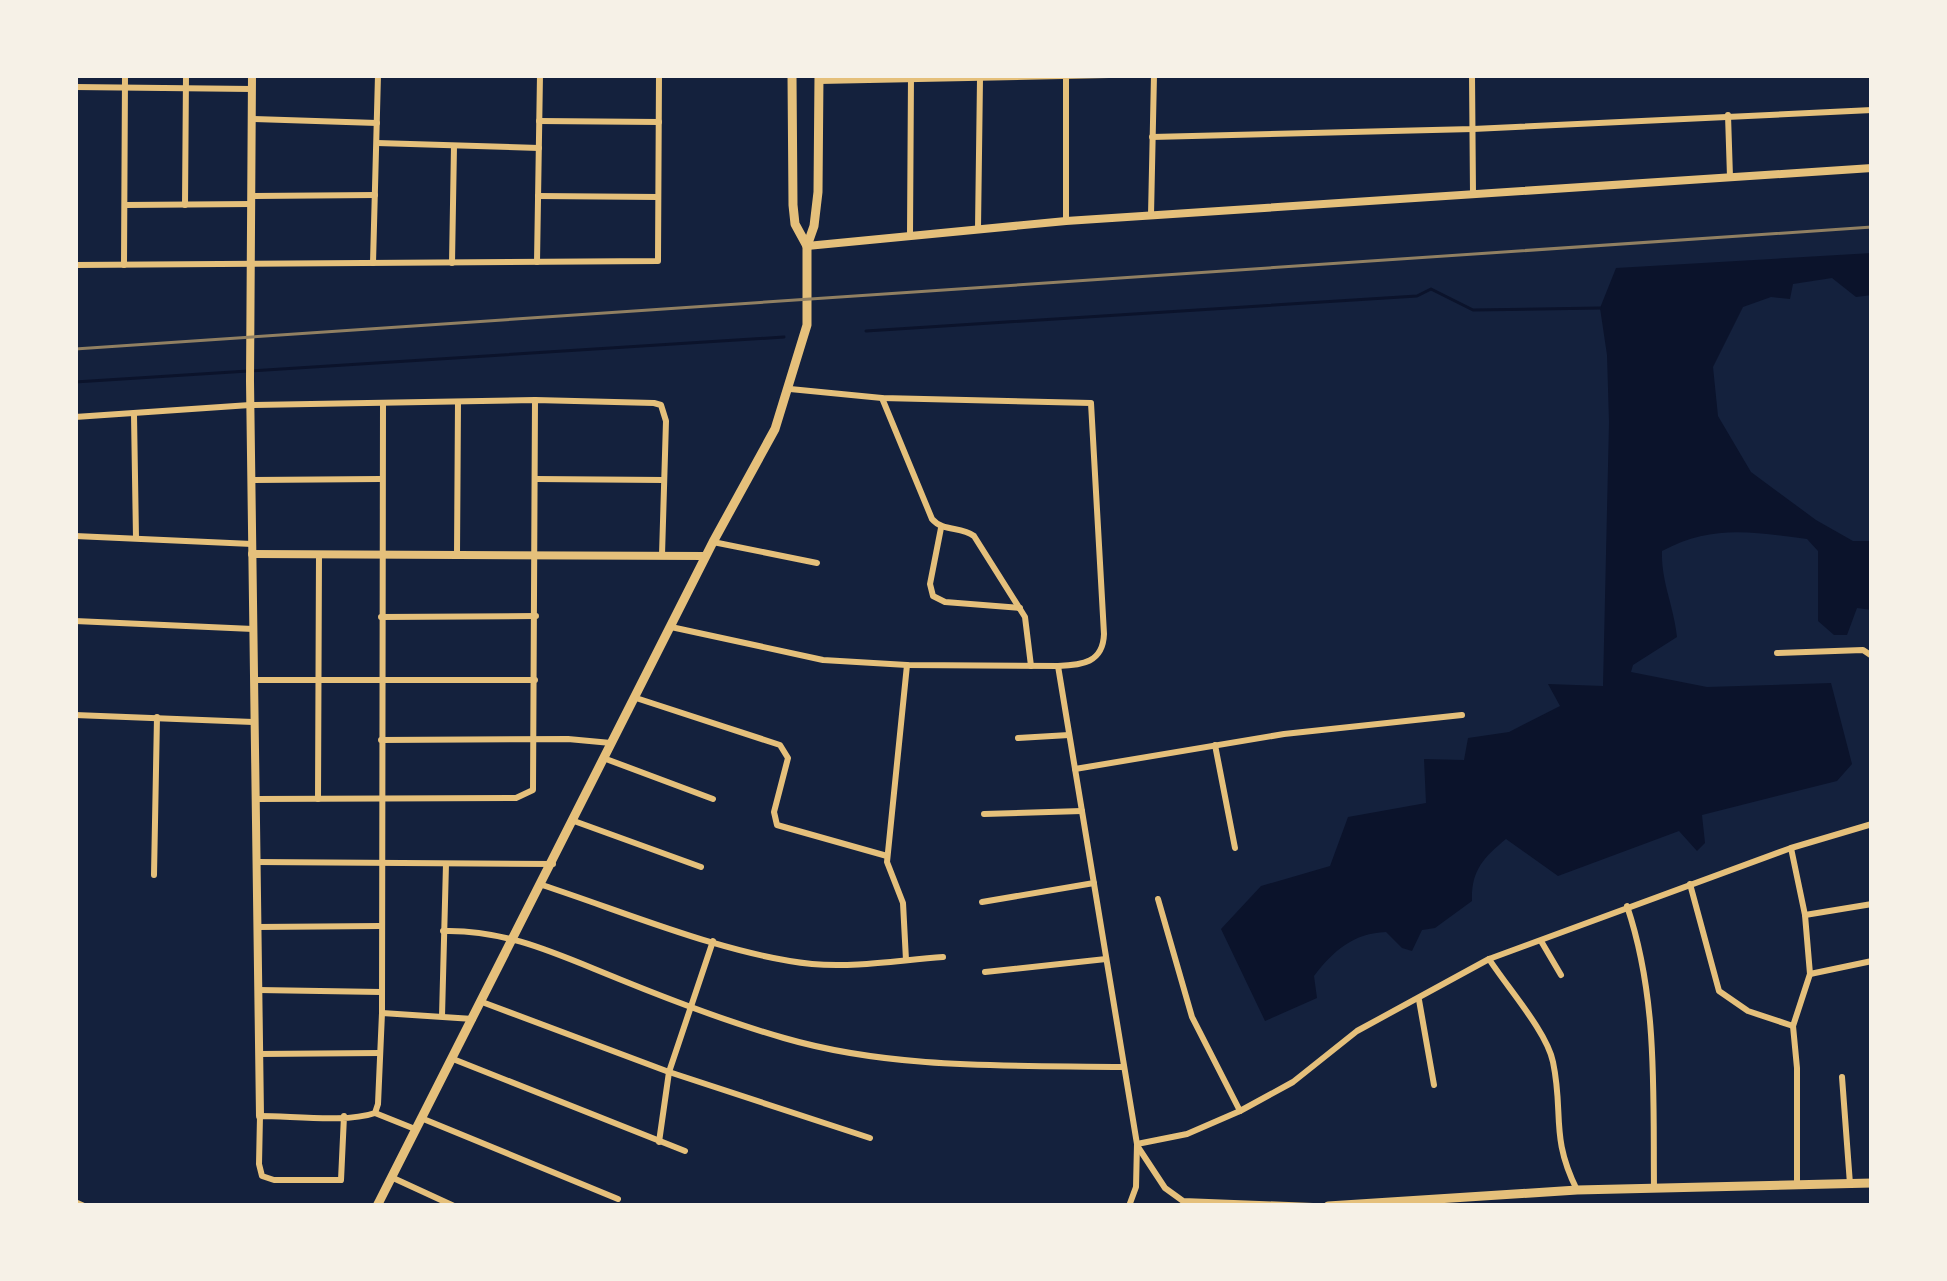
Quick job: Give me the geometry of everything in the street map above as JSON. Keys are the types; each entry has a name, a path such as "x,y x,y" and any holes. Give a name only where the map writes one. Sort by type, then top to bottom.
{"main road":[{"path":"792,75 794,205 796,224 807,246"},
{"path":"376,1206 775,429 807,325 807,246 818,193 819,78"},
{"path":"1328,1206 1577,1190 1872,1184"}],"street":[{"path":"124,265 125,75"},
{"path":"185,205 186,75"},
{"path":"252,75 250,405 262,1176 336,1182 343,1175 344,1116"},
{"path":"373,263 378,75"},
{"path":"537,262 540,75"},
{"path":"75,265 658,261 659,75"},
{"path":"1066,75 1066,220"},
{"path":"819,78 1109,75"},
{"path":"1151,216 1154,75"},
{"path":"1472,75 1474,194"},
{"path":"978,228 980,76"},
{"path":"910,234 911,77"},
{"path":"75,87 252,89"},
{"path":"1152,137 1473,129 1872,110"},
{"path":"1728,115 1730,177"},
{"path":"252,119 377,122"},
{"path":"539,121 659,122"},
{"path":"377,143 539,148"},
{"path":"452,262 454,145"},
{"path":"807,246 1066,220 1872,168"},
{"path":"124,206 375,195"},
{"path":"538,196 658,197"},
{"path":"671,627 787,654 907,665 1090,663 1104,646 1091,403 882,398 790,389"},
{"path":"882,398 932,519 941,527 974,536 1028,623 1031,666"},
{"path":"256,799 524,798 534,784 535,400"},
{"path":"75,417 250,405 645,401 661,406 666,421 662,555"},
{"path":"457,555 458,402"},
{"path":"375,1113 382,1013 383,404"},
{"path":"134,416 136,539"},
{"path":"251,480 381,479"},
{"path":"535,479 664,480"},
{"path":"941,527 930,584 933,596 945,602 1019,608"},
{"path":"75,536 319,554 706,556"},
{"path":"713,542 817,563"},
{"path":"318,799 319,554"},
{"path":"381,617 536,616"},
{"path":"75,621 254,629"},
{"path":"1777,653 1863,650 1872,656"},
{"path":"906,960 903,903 887,856 907,665"},
{"path":"1058,666 1136,1144 1136,1187 1129,1206"},
{"path":"254,680 535,680"},
{"path":"636,698 780,745 788,758 774,817 777,825 887,856"},
{"path":"75,715 254,722"},
{"path":"1075,769 1215,745 1462,715"},
{"path":"154,875 157,717"},
{"path":"1018,738 1070,735"},
{"path":"381,740 614,744"},
{"path":"1215,745 1235,848"},
{"path":"606,759 713,799"},
{"path":"984,814 1082,811"},
{"path":"574,821 701,867"},
{"path":"1136,1144 1187,1134 1240,1111 1293,1082 1357,1031 1489,959 1791,848 1872,824"},
{"path":"1791,848 1805,915 1810,974 1792,1026 1797,1068 1797,1185"},
{"path":"257,862 553,864"},
{"path":"442,1016 446,863"},
{"path":"982,902 1094,883"},
{"path":"1690,884 1720,991 1748,1011 1792,1026"},
{"path":"542,885 713,940 809,964 943,957"},
{"path":"1158,899 1192,1017 1240,1111"},
{"path":"1805,915 1872,904"},
{"path":"1628,906 1646,964 1652,1025 1654,1189"},
{"path":"258,926 381,926"},
{"path":"443,931 516,938 689,1007 835,1050 952,1064 1124,1067"},
{"path":"659,1142 669,1072 713,940"},
{"path":"1541,941 1561,975"},
{"path":"985,972 1106,959"},
{"path":"1489,959 1548,1045 1556,1085 1558,1143 1577,1190"},
{"path":"1810,974 1872,961"},
{"path":"259,990 380,992"},
{"path":"1419,1000 1434,1085"},
{"path":"482,1002 669,1072 870,1138"},
{"path":"382,1013 473,1019"},
{"path":"260,1054 380,1053"},
{"path":"453,1059 685,1150"},
{"path":"1842,1077 1850,1184"},
{"path":"260,1116 375,1113 415,1130"},
{"path":"421,1118 618,1199"},
{"path":"1136,1144 1165,1188 1183,1201 1313,1206"},
{"path":"391,1178 454,1206"},
{"path":"75,1202 84,1206"}],"water":[{"path":"1872,253 1872,295 1856,297 1832,278 1793,284 1790,299 1771,297 1743,307 1713,367 1718,416 1751,472 1816,520 1853,541 1872,541 1872,610 1857,608 1847,635 1834,635 1818,621 1818,551 1807,539 1751,533 1698,537 1662,551 1677,637 1633,665 1631,672 1707,687 1831,683 1852,764 1837,781 1702,815 1705,843 1697,851 1679,831 1558,876 1506,839 1480,866 1472,901 1435,928 1422,930 1412,951 1386,932 1354,940 1314,976 1317,998 1265,1021 1221,929 1261,886 1330,866 1348,817 1426,803 1424,759 1464,760 1468,738 1509,732 1560,706 1548,684 1603,686 1609,422 1600,308 1616,268"}],"waterway":[{"path":"866,331 1417,296 1431,289 1473,310 1600,308"},
{"path":"75,382 784,337"}],"railway":[{"path":"75,349 1872,227"}]}
